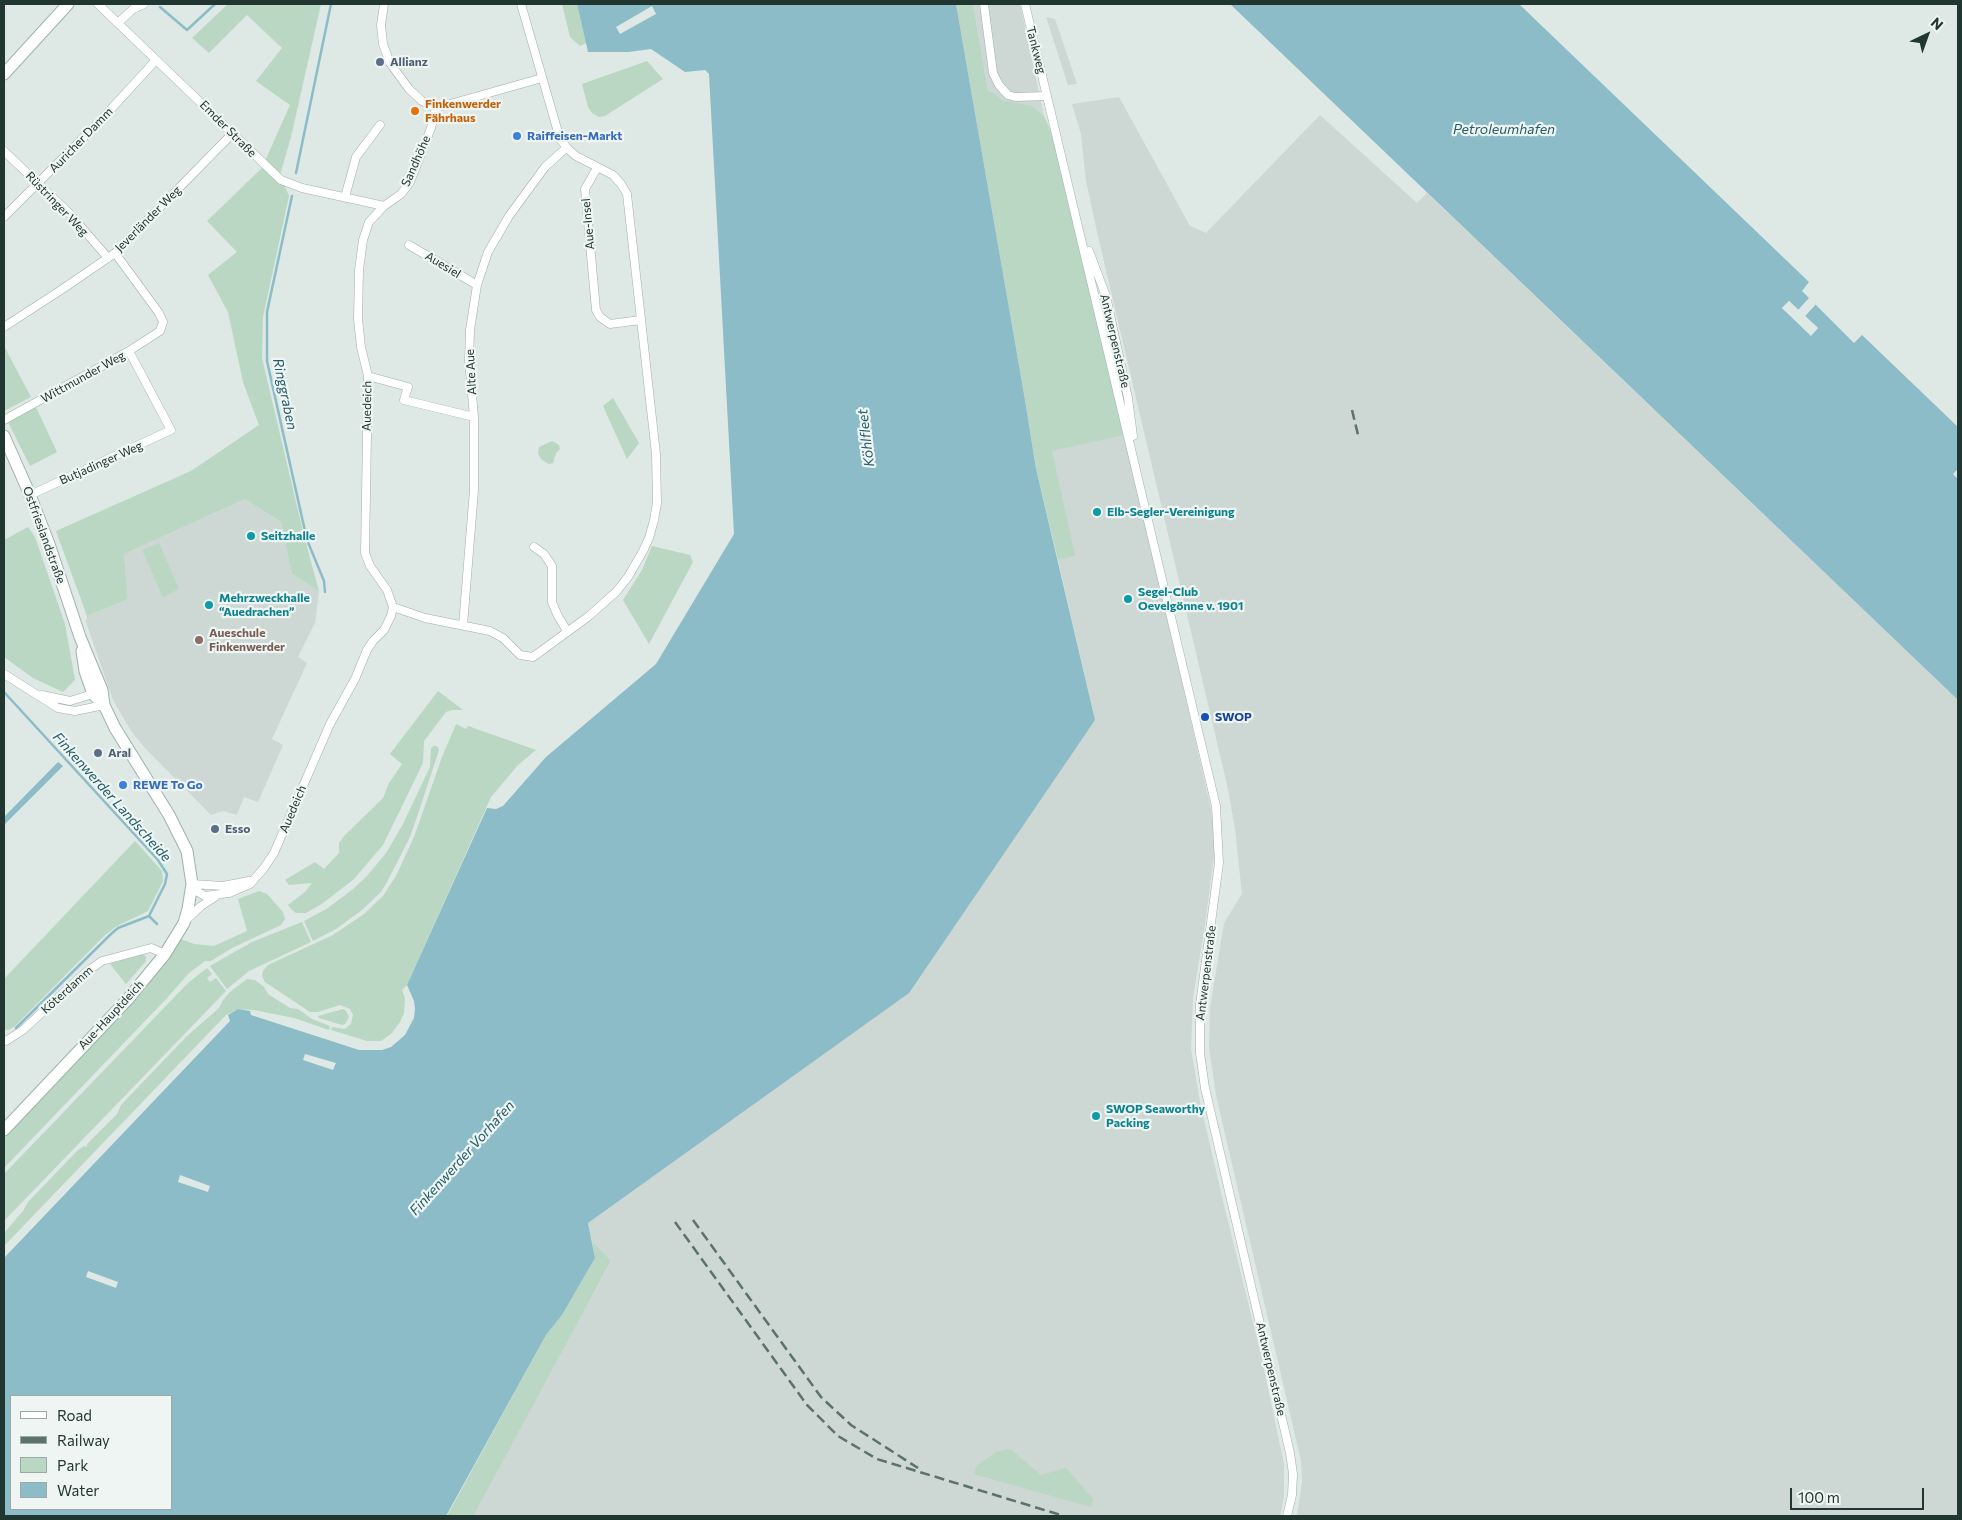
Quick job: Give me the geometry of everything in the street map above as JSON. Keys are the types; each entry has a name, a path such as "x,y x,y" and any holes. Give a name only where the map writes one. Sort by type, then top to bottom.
{"street":[{"path":"4,74 68,4"},
{"name":"Emder Straße","path":"98,4 281,180 302,188 384,206"},
{"path":"118,23 133,9 144,4"},
{"path":"384,4 381,24 383,44 390,63 409,89 422,102 436,108 542,78"},
{"path":"393,607 425,618 497,634 518,654 527,658 541,652 589,616 616,592 628,577 649,538 657,503 656,454 627,194 616,178 610,173 596,168 576,156 566,148 560,139 521,4"},
{"path":"984,4 993,73 998,85 1008,95 1015,97 1047,96"},
{"name":"Tankweg","path":"1025,4 1047,96"},
{"name":"Auricher Damm","path":"4,217 39,184 156,60"},
{"name":"Antwerpenstraße","path":"1047,96 1080,228 1216,806 1219,863 1200,1005 1200,1053 1207,1097 1290,1453 1293,1474 1292,1495 1287,1516"},
{"name":"Sandhöhe","path":"384,206 401,194 410,182 431,128 436,108"},
{"path":"345,197 356,157 380,125"},
{"name":"Jeverländer Weg","path":"4,327 115,253 232,133"},
{"name":"Alte Aue","path":"463,625 474,490 474,417 470,337 477,285 488,252 509,216 545,167 566,148"},
{"name":"Rüstringer Weg","path":"4,151 71,215 108,258"},
{"name":"Aue-Insel","path":"596,168 584,189 596,310 600,317 610,324 641,320"},
{"name":"Auedeich","path":"184,923 201,906 217,896 244,888 257,877 274,853 330,724 355,679 370,646 384,630 393,607 387,590 370,566 365,553 368,376 361,347 359,328 359,270 363,240 369,222 384,206"},
{"name":"Auesiel","path":"409,245 477,285"},
{"name":"Wittmunder Weg","path":"4,420 129,351 160,331 163,322 158,313 115,253"},
{"name":"Butjadinger Weg","path":"30,495 171,430 129,351"},
{"path":"368,376 408,387 404,400 474,417"},
{"name":"Ostfrieslandstraße","path":"4,436 30,495 80,637 102,690 104,705 115,728 169,815 187,851 192,884"},
{"path":"534,548 544,554 552,566 552,602 567,631"},
{"name":"Ostfrieslandstraße","path":"80,637 85,671 93,694 104,705"},
{"path":"4,674 48,703 68,710 83,710 104,705"},
{"path":"32,692 53,699 70,701 93,694"},
{"path":"217,896 201,895 194,889 192,884 232,885 247,882 257,877"},
{"name":"Aue-Hauptdeich","path":"4,1130 128,999 165,954 184,923 192,884"},
{"name":"Köterdamm","path":"4,1040 6,1041 23,1030 85,973 102,961 151,948 165,954"}],"shaded area":[{"path":"973,4 1020,4 1044,116 1032,106 1002,100 993,92 988,91"},
{"path":"1046,17 1055,19 1077,84 1068,85"},
{"path":"1119,97 1190,226 1206,233 1320,115 1417,203 1427,193 1958,700 1958,1516 1297,1516 1302,1482 1301,1461 1216,1095 1209,1048 1210,1008 1224,923 1242,894 1235,829 1228,789 1097,232 1086,181 1081,134 1072,104"},
{"path":"1125,435 1211,809 1215,848 1193,998 1191,1049 1200,1102 1261,1355 1284,1464 1284,1497 1280,1516 471,1516 611,1262 592,1241 588,1223 710,1135 1095,720 1058,560 1074,556 1051,451"},
{"name":"Aueschule Finkenwerder","path":"245,499 281,522 292,574 319,591 315,623 298,657 307,663 272,739 283,745 258,802 244,797 237,815 223,811 211,815 145,748 131,731 113,700 86,622 87,616 128,599 124,554"}],"green space":[{"path":"228,4 321,4 291,137 280,175 289,196 263,317 262,358 304,536 319,591 292,574 281,522 245,499 124,554 128,599 87,616 56,531 191,471 259,425 243,382 228,312 208,275 237,252 207,221 262,168 290,105 256,81 282,48 247,15 209,53 192,38"},
{"path":"562,4 577,4 586,43 580,46 570,37"},
{"path":"956,4 973,4 988,91 993,92 1002,100 1032,106 1044,116 1054,138 1125,435 1052,451 1075,556 1058,560 1036,469"},
{"path":"647,61 663,79 605,116 599,117 592,113 588,107 582,84"},
{"path":"4,346 31,397 4,411"},
{"path":"613,398 639,443 627,459 603,406"},
{"path":"36,407 57,452 30,466 8,422"},
{"path":"552,441 559,445 560,449 556,453 553,463 549,464 542,460 538,454 539,447"},
{"path":"28,527 35,537 65,624 75,680 63,692 33,678 4,657 4,540"},
{"path":"159,543 179,589 163,597 142,550"},
{"path":"652,546 690,555 693,562 649,644 623,600 642,570"},
{"path":"438,691 463,710 446,712 424,741 423,763 383,845 354,879 323,903 306,913 296,913 288,905 305,892 312,883 289,885 285,880 315,862 324,869 339,853 339,843 345,835 383,798 389,783 402,764 390,754"},
{"path":"456,724 466,729 468,726 536,750 518,765 491,797 407,985 402,990 405,998 404,1013 400,1022 391,1034 381,1041 367,1041 331,1030 332,1027 345,1029 351,1024 353,1015 350,1009 340,1005 318,1012 310,1012 265,982 262,976 263,971 268,965 333,935 364,914 383,896 396,876 414,837 442,757"},
{"path":"437,746 439,750 410,837 381,892 362,910 336,929 313,941 304,921 328,908 353,889 367,876 386,853 403,824 430,767 431,748"},
{"path":"135,841 162,871 163,881 148,911 117,926 105,935 15,1026 8,1030 4,1029 4,979"},
{"path":"259,891 267,894 283,912 285,919 281,925 232,948 211,961 205,961 189,973 4,1168 4,1137 121,1014 181,939 194,944 214,946 247,931 238,899"},
{"path":"302,922 311,942 249,971 227,989 210,966 252,942"},
{"path":"141,954 146,956 146,961 126,984 110,964"},
{"path":"207,968 212,974 207,978 210,982 216,978 226,991 4,1221 4,1174 188,983"},
{"path":"247,979 255,980 264,987 268,994 290,1008 298,1009 312,1019 330,1026 329,1030 294,1018 254,1010 238,1009 226,1015 4,1246 4,1233 23,1211 28,1202 77,1151 84,1146 87,1147 87,1144 117,1114 121,1105 186,1037 219,1008 230,992"},
{"path":"343,1009 349,1017 345,1024 342,1025 319,1018 318,1016"},
{"path":"592,1241 611,1261 473,1516 447,1516 546,1335 562,1315 595,1258"},
{"path":"1010,1449 1041,1475 1066,1468 1093,1499 1091,1507 974,1474 976,1466 996,1452"}],"water":[{"path":"577,4 956,4 1036,469 1095,720 909,993 588,1223 595,1258 562,1315 546,1335 446,1516 4,1516 4,1258 230,1021 228,1015 238,1009 250,1011 251,1015 359,1050 382,1050 391,1047 405,1035 414,1018 415,1008 407,985 487,808 496,809 503,806 546,757 656,664 734,534 709,74 705,70 685,72 651,49 628,52 588,52"},
{"name":"Petroleumhafen","path":"1230,4 1519,4 1809,282 1802,291 1809,298 1854,343 1862,335 1958,427 1958,471 1953,474 1958,479 1958,700","holes":["1809,298 1815,305 1805,316 1818,328 1811,335 1782,308 1789,301 1798,310"]},
{"path":"58,762 63,766 4,825 4,817"}],"pier":[{"path":"652,6 656,14 620,34 616,27"},
{"path":"1809,298 1816,304 1805,316 1818,328 1811,336 1782,308 1789,301 1799,310","holes":["1809,302 1812,304 1802,316 1815,328 1811,332 1786,308 1789,304 1799,312"]},
{"path":"305,1054 336,1063 333,1070 303,1060"},
{"path":"180,1175 210,1186 208,1192 178,1182"},
{"path":"88,1271 118,1282 116,1288 86,1277"}],"waterway":[{"path":"160,7 187,30 215,4"},
{"name":"Ringgraben","path":"296,173 331,4"},
{"name":"Ringgraben","path":"292,196 267,312 267,361 307,540 324,581 325,592"},
{"name":"Finkenwerder Landscheide","path":"4,692 158,860 167,874 165,884 149,916 157,924"},
{"path":"16,1028 118,928 149,916"}],"railway":[{"path":"1352,410 1359,439"},
{"path":"693,1220 821,1397 851,1425 918,1468"},
{"path":"675,1222 807,1405 838,1436 877,1459 1064,1516"}],"place":[{"name":"Allianz","path":"380,62"},
{"name":"Finkenwerder Fährhaus","path":"415,111"},
{"name":"Raiffeisen-Markt","path":"517,136"},
{"name":"Elb-Segler-Vereinigung","path":"1097,512"},
{"name":"Seitzhalle","path":"251,536"},
{"name":"Segel-Club Oevelgönne v. 1901","path":"1128,599"},
{"name":"Mehrzweckhalle “Auedrachen”","path":"209,605"},
{"name":"Aueschule Finkenwerder","path":"199,640"},
{"name":"SWOP","path":"1205,717"},
{"name":"Aral","path":"98,753"},
{"name":"REWE To Go","path":"123,785"},
{"name":"Esso","path":"215,829"},
{"name":"SWOP Seaworthy Packing","path":"1096,1116"}],"water label":[{"name":"Köhlfleet","path":"866,438"},
{"name":"Finkenwerder Vorhafen","path":"462,1158"}]}
